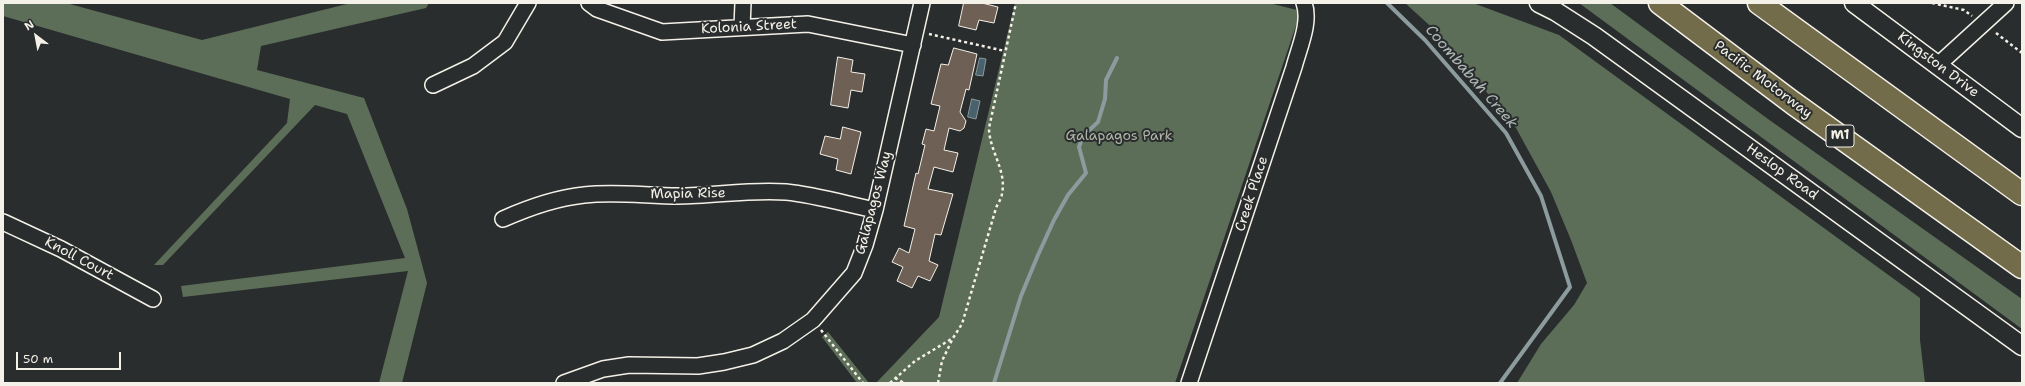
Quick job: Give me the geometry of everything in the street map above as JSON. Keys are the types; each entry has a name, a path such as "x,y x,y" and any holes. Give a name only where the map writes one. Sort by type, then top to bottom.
{"highway":[{"name":"Pacific Motorway","path":"1660,3 1793,103 2022,267"},
{"path":"1759,3 2022,194"}],"street":[{"path":"433,85 473,66 504,42 528,3"},
{"name":"Kolonia Street","path":"589,3 597,9 662,32 808,24 914,38"},
{"path":"742,27 743,3"},
{"name":"Galapagos Way","path":"564,383 603,369 629,365 698,366 753,355 783,342 813,320 854,273 865,245 875,210 922,3"},
{"name":"Creek Place","path":"1189,383 1294,67 1304,30 1306,10 1304,3"},
{"name":"Heslop Road","path":"1539,3 1555,11 1594,36 2022,346"},
{"name":"Kingston Drive","path":"1854,3 2022,128"},
{"path":"1938,65 2006,3"},
{"name":"Mapia Rise","path":"503,220 532,206 562,198 605,194 696,196 763,191 788,192 875,210"},
{"name":"Knoll Court","path":"3,222 61,249 153,299"}],"path":[{"path":"938,383 942,361 953,338 962,324 996,208 1002,194 1001,176 989,137 989,128 1004,51 1016,3"},
{"path":"1932,3 1964,10 1974,18"},
{"path":"1996,33 2022,53"},
{"path":"914,38 1004,51"},
{"path":"813,320 863,383"},
{"path":"890,383 915,361 953,338"},
{"path":"895,378 904,383"}],"green space":[{"path":"3,3 66,3 202,40 351,3 429,3 426,8 261,46 257,70 364,98 407,209 427,283 402,383 379,383 408,271 183,297 181,286 405,258 347,114 315,105 163,265 154,265 287,123 290,99 3,16"},
{"name":"Galapagos Park","path":"1015,3 1269,3 1301,11 1175,383 876,383 939,317"},
{"path":"1405,3 1473,3 1559,35 1920,298 1920,340 1925,383 1517,383 1541,344 1574,305 1587,283 1551,192 1516,128 1438,33"},
{"path":"1579,3 1610,3 1768,119 2022,299 2022,329"},
{"path":"828,332 869,383 857,383 822,337"}],"water":[{"path":"980,58 986,59 983,76 976,75"},
{"path":"972,99 980,101 976,119 968,117"}],"building":[{"path":"964,3 982,3 998,7 994,23 979,20 976,30 959,26"},
{"path":"954,48 977,54 969,90 966,89 960,112 966,121 964,128 960,131 949,128 944,150 958,153 953,172 934,167 928,189 953,194 941,235 935,234 929,261 938,265 930,281 918,276 912,288 897,281 903,267 892,262 899,248 909,253 915,229 904,226 916,173 918,174 925,145 922,144 926,129 934,131 940,106 931,104 941,64 948,65"},
{"path":"838,57 853,60 851,72 865,74 862,92 851,90 848,108 831,105"},
{"path":"843,127 861,132 851,174 836,170 838,159 820,154 825,136 840,139"}],"waterway":[{"name":"Coombabah Creek","path":"1387,3 1425,40 1506,133 1541,196 1570,287 1500,383"},
{"path":"994,383 1021,296 1038,255 1054,220 1068,195 1086,173 1079,147 1083,136 1098,122 1105,99 1106,80 1117,58"}]}
